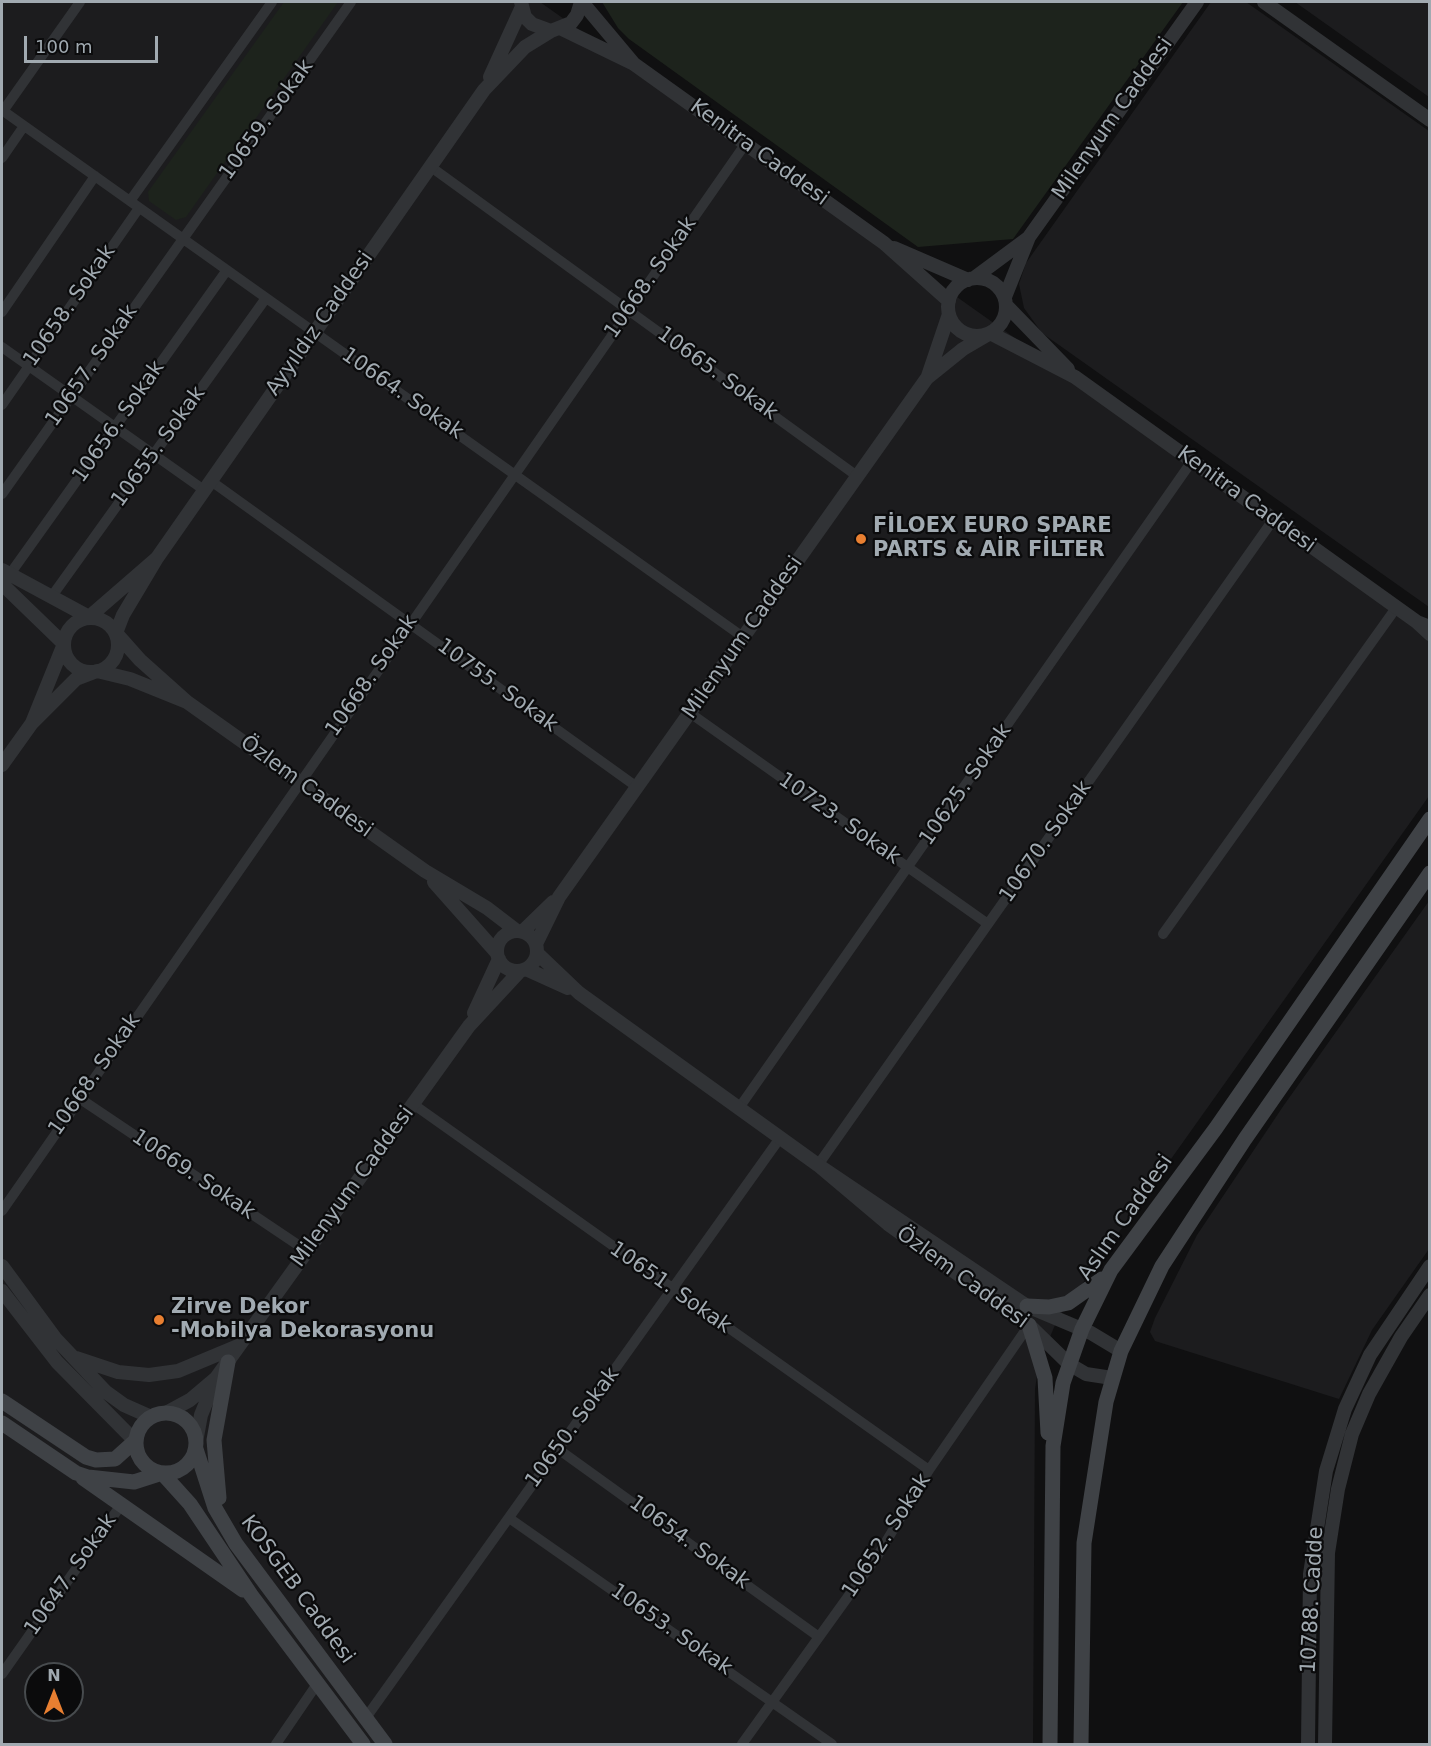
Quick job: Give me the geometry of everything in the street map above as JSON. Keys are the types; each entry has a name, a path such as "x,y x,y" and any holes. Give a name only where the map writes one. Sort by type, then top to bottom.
{"main road":[{"name":"Aslım Caddesi","path":"1050,1744 1053,1466 1057,1415 1069,1364 1082,1329 1110,1270 1216,1128 1430,819"},
{"path":"1082,1744 1084,1543 1106,1402 1121,1351 1162,1266 1245,1139 1430,873"},
{"path":"1026,1306 1049,1307 1068,1303 1093,1288 1110,1270"},
{"path":"1029,1325 1045,1378 1053,1466"},
{"path":"225,1527 216,1479 214,1440 228,1362"},
{"path":"2,1401 86,1457 96,1460 115,1459 135,1441 142,1424 158,1415 177,1415 187,1421 193,1431 196,1445 191,1459 183,1468 162,1473 142,1462 135,1441"},
{"name":"KOSGEB Caddesi","path":"2,1423 251,1595"},
{"name":"KOSGEB Caddesi","path":"196,1445 212,1499 225,1527 262,1582 385,1744"},
{"name":"KOSGEB Caddesi","path":"76,1473 98,1480 123,1482 145,1480 162,1473 190,1503 251,1595 363,1744"}],"street":[{"path":"2,111 80,2"},
{"path":"135,204 272,2"},
{"name":"10659. Sokak","path":"182,238 351,2"},
{"path":"557,30 577,15 581,2"},
{"path":"581,2 634,64"},
{"name":"Milenyum Caddesi","path":"1029,237 1197,2"},
{"path":"1264,2 1430,120"},
{"path":"521,5 532,24 557,30 634,64"},
{"name":"Ayyıldız Caddesi","path":"484,90 521,5"},
{"name":"Ayyıldız Caddesi","path":"116,633 123,615 157,558 484,90 525,47 557,30"},
{"name":"Kenitra Caddesi","path":"634,64 884,243"},
{"name":"10664. Sokak","path":"2,111 744,637"},
{"path":"2,158 24,126"},
{"name":"10668. Sokak","path":"2,1211 298,782 746,143"},
{"name":"10665. Sokak","path":"431,166 857,476"},
{"path":"2,312 95,176"},
{"name":"10658. Sokak","path":"2,405 135,204"},
{"path":"927,378 956,286 971,279 1029,237"},
{"path":"927,378 963,349 1001,323 1006,301 1029,237"},
{"name":"10657. Sokak","path":"2,494 182,238"},
{"path":"884,243 971,279 993,282 1006,301 1075,377"},
{"path":"884,243 949,308 960,331 978,336 988,334 1075,377"},
{"name":"10656. Sokak","path":"4,576 115,427 227,270"},
{"name":"10655. Sokak","path":"52,596 266,298"},
{"name":"10755. Sokak","path":"2,347 154,455 207,485 410,622 636,788"},
{"name":"Kenitra Caddesi","path":"1075,377 1396,608 1423,624 1430,634"},
{"name":"Milenyum Caddesi","path":"559,897 927,378"},
{"name":"10625. Sokak","path":"739,1108 1192,461"},
{"name":"10670. Sokak","path":"818,1165 1274,520"},
{"name":"Ayyıldız Caddesi","path":"89,617 157,558"},
{"path":"2,765 32,723 76,679 111,663 116,656 118,640 116,633 105,621 89,617 52,596 4,576"},
{"path":"4,576 64,644 65,652 74,666 88,672 97,671"},
{"path":"1163,934 1396,608"},
{"path":"32,723 69,629 81,619 89,617"},
{"name":"Özlem Caddesi","path":"116,633 140,660 187,702 425,871 487,908 520,931"},
{"name":"Özlem Caddesi","path":"97,671 130,678 187,702"},
{"name":"10723. Sokak","path":"690,713 988,924"},
{"name":"Özlem Caddesi","path":"425,871 498,956"},
{"path":"520,931 559,897"},
{"path":"469,1026 523,970 536,949 559,897"},
{"path":"469,1026 498,956 500,940 511,932 520,931 530,935 536,949"},
{"name":"Özlem Caddesi","path":"536,949 579,993 818,1165 1026,1306 1102,1338 1121,1351"},
{"path":"498,956 507,968 523,970"},
{"name":"Özlem Caddesi","path":"523,970 579,993"},
{"name":"Milenyum Caddesi","path":"158,1415 190,1400 216,1378 469,1026"},
{"name":"10669. Sokak","path":"79,1098 307,1251"},
{"name":"10651. Sokak","path":"413,1104 929,1470"},
{"name":"10650. Sokak","path":"365,1719 780,1138"},
{"name":"Özlem Caddesi","path":"818,1165 888,1224 1029,1325 1069,1364 1086,1374 1112,1378"},
{"path":"2,1266 71,1356 115,1399 158,1415"},
{"name":"10788. Cadde","path":"1308,1744 1311,1564 1326,1472 1345,1409 1359,1378 1385,1330 1430,1266"},
{"path":"2,1291 57,1362 135,1441"},
{"name":"10788. Cadde","path":"1325,1744 1328,1553 1338,1489 1352,1434 1369,1394 1401,1337 1430,1295"},
{"name":"10652. Sokak","path":"742,1744 878,1555 929,1470 1029,1325"},
{"path":"71,1356 118,1372 149,1375 191,1367 240,1345"},
{"name":"Milenyum Caddesi","path":"196,1445 201,1415 216,1378"},
{"name":"10654. Sokak","path":"558,1449 819,1637"},
{"name":"10647. Sokak","path":"2,1674 121,1505"},
{"name":"10653. Sokak","path":"509,1518 831,1744"},
{"path":"276,1744 317,1684"}],"shaded area":[{"path":"2,2 540,2 1429,631 1429,796 1058,1318 1039,1363 1035,1389 1033,1744 2,1744"},
{"path":"284,2 338,2 186,217 176,220 149,201 148,192"},
{"path":"602,2 1183,2 1013,239 918,247 629,39 618,28"},
{"path":"1211,2 1246,2 1429,131 1429,607 1042,333 1024,308 1019,284 1026,263"},
{"path":"1295,2 1429,2 1429,97"},
{"path":"1429,901 1429,1249 1372,1330 1339,1399 1155,1341 1150,1332 1155,1318 1197,1235 1284,1105"}],"place":[{"name":"FİLOEX EURO SPARE PARTS & AİR FİLTER","path":"861,539"},
{"name":"Zirve Dekor -Mobilya Dekorasyonu","path":"159,1320"}]}
